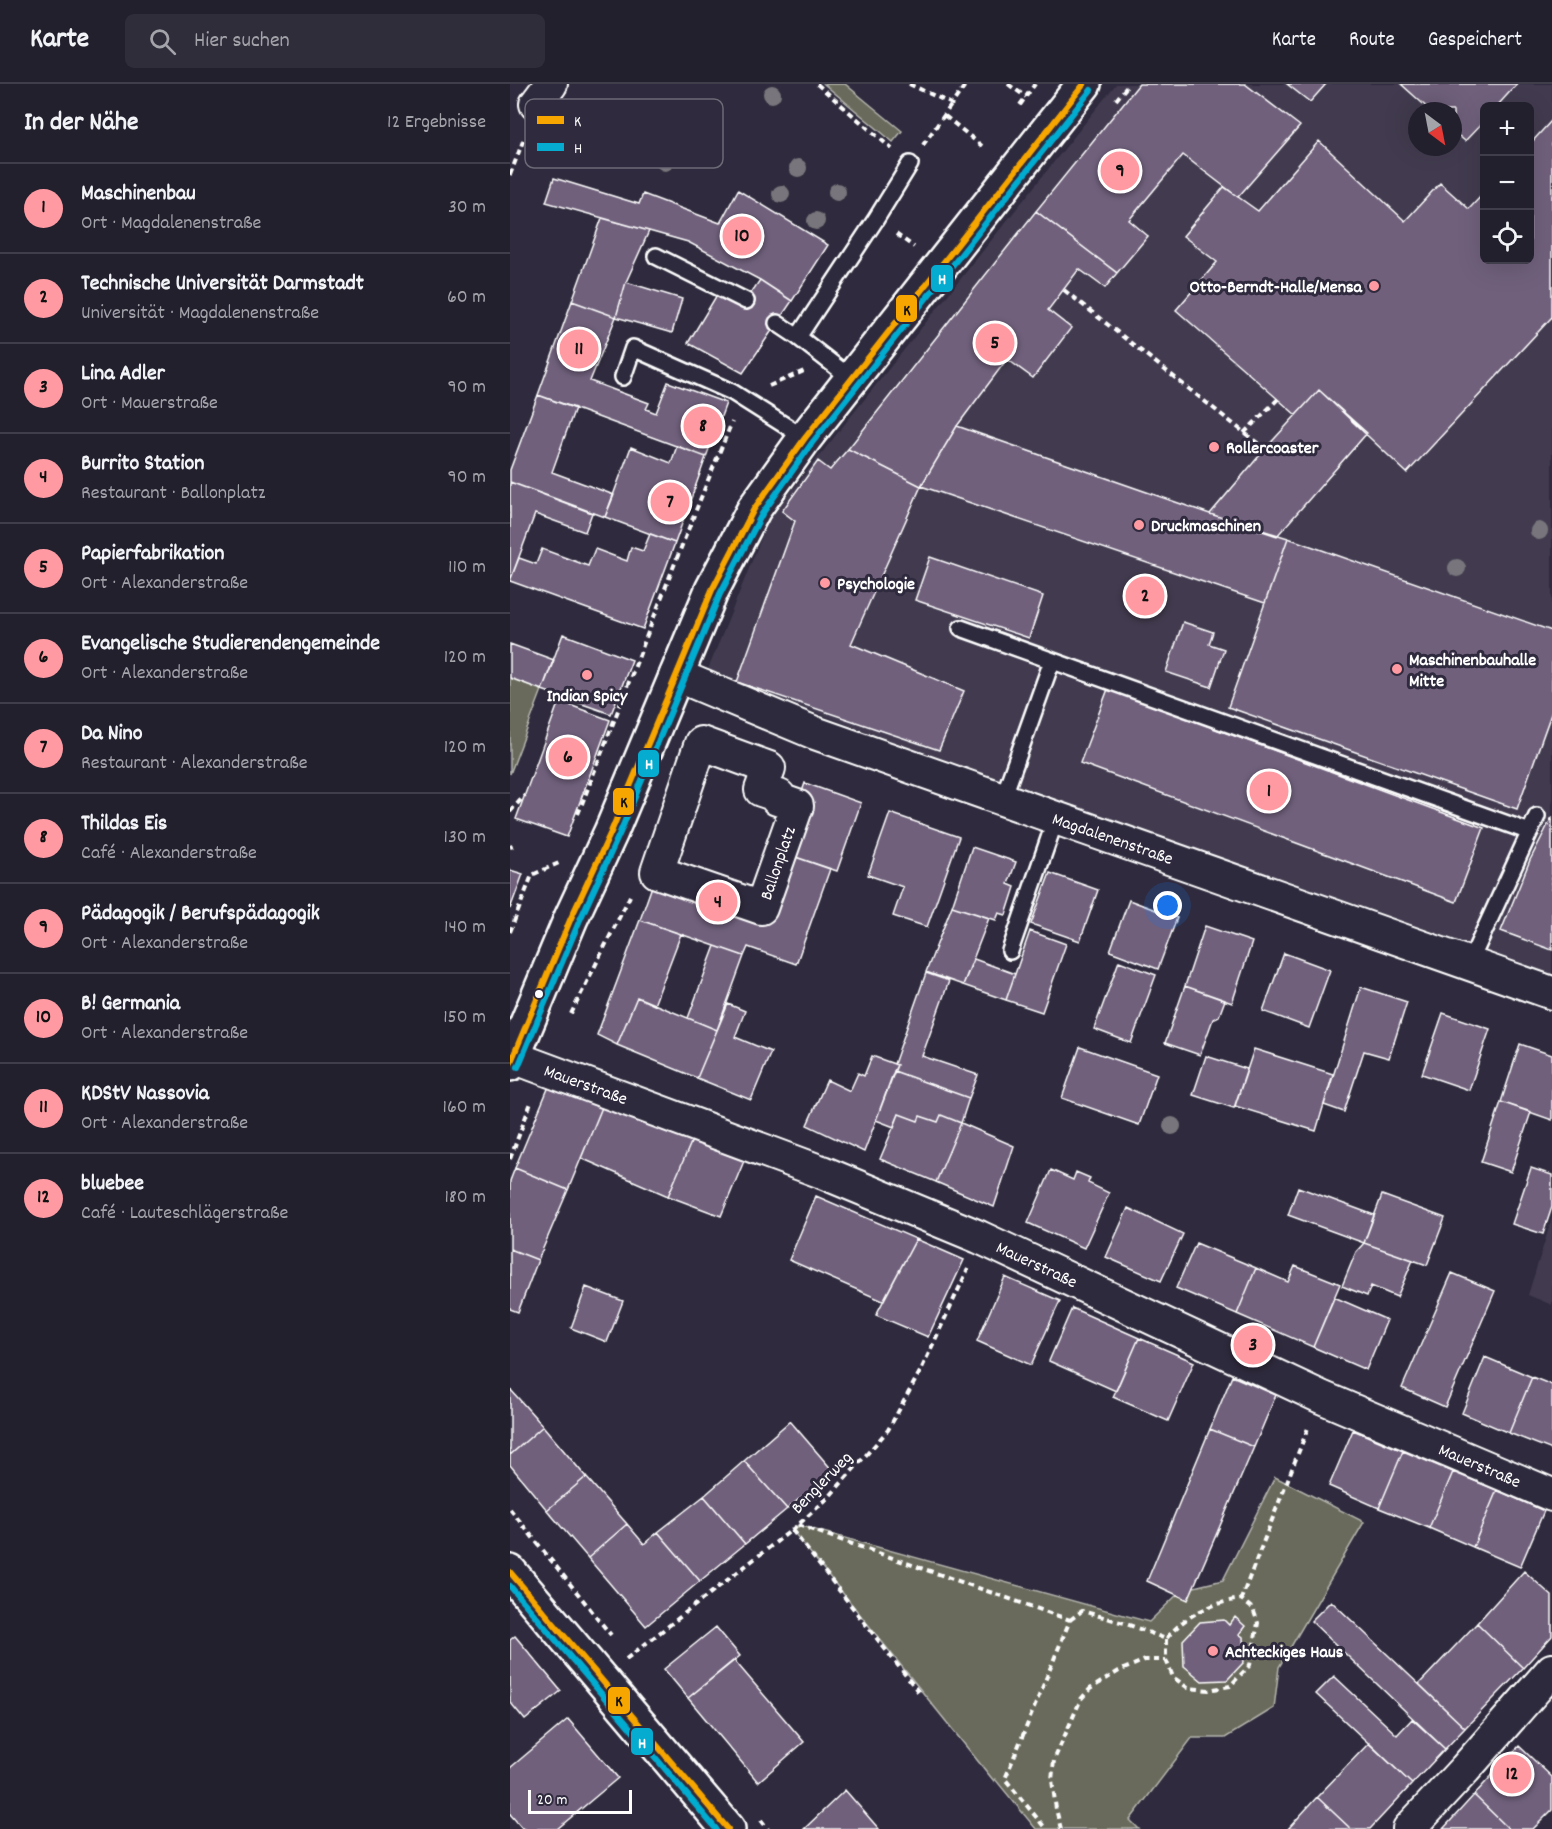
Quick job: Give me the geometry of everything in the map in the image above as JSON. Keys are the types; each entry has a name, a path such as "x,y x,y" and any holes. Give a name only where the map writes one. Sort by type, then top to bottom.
{"main road":[{"path":"511,1059 570,918 611,832 712,590 754,509 805,438 1084,84"},
{"path":"510,1572 728,1829"}],"street":[{"name":"Magdalenenstraße","path":"676,675 815,733 1552,993"},
{"name":"Ballonplatz","path":"701,743 769,768 761,790 779,796 777,799 797,806 761,908 657,872 663,856 701,743"},
{"name":"Mauerstraße","path":"511,1059 544,1068 822,1172 979,1237 1321,1397 1552,1495"},
{"path":"1409,1829 1552,1670"}],"lane":[{"path":"798,337 876,219 909,164"},
{"path":"656,256 746,301"},
{"path":"777,323 852,379"},
{"path":"623,377 633,348 732,392 805,438"},
{"path":"961,628 1530,832"},
{"path":"1000,798 1052,661"},
{"path":"1469,964 1537,816"},
{"path":"1010,951 1056,818"}],"path":[{"path":"817,84 909,164 966,84"},
{"path":"909,84 952,104"},
{"path":"1008,84 1026,97"},
{"path":"1114,102 1129,84"},
{"path":"945,116 982,146"},
{"path":"510,175 525,139"},
{"path":"1064,290 1265,449"},
{"path":"1244,433 1278,399"},
{"path":"510,812 525,795"},
{"path":"568,1019 637,883"},
{"path":"510,1159 544,1068"},
{"name":"Benglerweg","path":"598,1678 798,1525 830,1496 888,1430 949,1312 979,1237"},
{"path":"1241,1599 1321,1397"},
{"path":"510,1509 615,1639"},
{"path":"798,1525 1070,1620"},
{"path":"792,1530 921,1695"},
{"path":"1241,1599 1253,1609 1258,1623 1250,1665 1230,1686 1209,1690 1188,1689 1173,1677 1166,1660 1166,1639 1176,1626 1198,1611 1224,1601 1241,1599"},
{"path":"1046,1829 1005,1779 1070,1620 1082,1611 1124,1623 1166,1639"},
{"path":"627,1658 633,1665"},
{"path":"1061,1829 1052,1780 1054,1760 1081,1699 1090,1689 1119,1671 1145,1660 1166,1660"}],"shaded area":[{"path":"1116,84 1552,84 1552,976 1008,784 707,672 769,519"},
{"path":"1552,1218 1552,1305 1528,1295"}],"green space":[{"path":"824,84 845,84 902,131 893,142"},
{"path":"510,678 542,690 510,774"},
{"path":"1275,1477 1364,1522 1279,1667 1274,1708 1225,1738 1192,1738 1130,1820 1139,1829 1036,1829 995,1779 994,1781 792,1530 798,1525 1149,1622 1182,1590 1223,1580"}],"building":[{"path":"1139,84 1245,84 1300,126 1238,197 1183,155 1129,220 1148,236 1117,273 1036,211"},
{"path":"1287,84 1326,84 1310,102"},
{"path":"1401,84 1517,84 1501,102 1480,102 1480,125 1465,141 1462,138 1462,102 1421,102"},
{"name":"Otto-Berndt-Halle/Mensa","path":"1552,120 1552,317 1407,473 1319,390 1296,415 1176,310 1217,262 1183,236 1224,187 1258,211 1319,141 1405,221 1440,183 1469,209 1480,197 1480,264 1534,264 1534,140"},
{"path":"554,178 639,204 643,194 720,223 738,190 828,245 792,301 760,280 688,242 546,202"},
{"path":"1036,211 1117,273 1105,288 1079,269 1048,310 1071,328 1033,378 1007,359 957,426 921,486 848,449"},
{"path":"602,218 649,231 626,282 616,317 572,301"},
{"path":"760,280 792,301 743,373 688,343 718,293 742,306"},
{"path":"626,282 682,299 672,333 616,317"},
{"path":"572,301 616,317 590,381 649,403 646,409 656,413 668,382 726,403 706,457 538,395"},
{"path":"1319,390 1367,433 1277,536 1210,514 1265,449"},
{"path":"538,395 575,408 552,472 614,495 605,517 510,482 510,470"},
{"name":"Druckmaschinen","path":"957,426 1210,514 1288,538 1265,603 921,486"},
{"path":"677,446 706,457 675,543 605,517 631,447 671,463"},
{"name":"Psychologie","path":"848,449 921,486 851,644 964,691 939,750 737,682 795,521 782,511 818,461 830,470"},
{"path":"510,482 592,513 585,532 535,514 510,581"},
{"path":"650,534 675,543 643,629 510,581 519,558 536,564 542,549 588,566 595,549 627,561 631,547 643,551"},
{"name":"Maschinenbauhalle Mitte","path":"1288,538 1552,631 1552,711 1517,809 1228,707"},
{"path":"930,557 1043,596 1029,638 915,600"},
{"path":"1183,622 1213,632 1209,644 1224,649 1211,687 1166,672"},
{"name":"Indian Spicy","path":"563,634 632,660 611,714 542,690"},
{"path":"510,644 554,660 542,690 510,678"},
{"path":"1108,689 1484,828 1456,902 1080,763"},
{"path":"559,701 610,720 567,837 516,819"},
{"path":"805,783 861,803 837,871 781,852"},
{"path":"890,813 959,837 927,927 893,916 903,887 868,875"},
{"path":"1552,817 1552,950 1501,931 1530,860"},
{"path":"972,847 1016,862 1008,884 1015,887 1006,915 999,913 996,920 952,906"},
{"path":"781,852 830,869 796,964 748,947 744,956 640,920 657,872 761,908"},
{"path":"510,870 523,874 510,909"},
{"path":"1050,873 1098,890 1080,941 1031,924"},
{"path":"1129,900 1177,918 1158,969 1110,951"},
{"path":"952,906 989,918 963,985 926,972"},
{"path":"640,920 681,934 654,1005 637,997 617,1045 597,1035"},
{"path":"1205,926 1252,942 1232,1003 1185,986"},
{"path":"1030,931 1066,944 1042,1012 1006,1000"},
{"path":"715,946 744,956 717,1030 688,1018"},
{"path":"1284,953 1330,970 1309,1028 1263,1011"},
{"path":"974,959 1015,974 1006,1000 963,985"},
{"path":"1119,961 1156,975 1131,1043 1094,1029"},
{"path":"926,973 949,981 922,1056 978,1075 969,1098 894,1071 897,1065 894,1064"},
{"path":"1185,986 1225,1000 1219,1016 1213,1019 1200,1055 1165,1043"},
{"path":"1361,987 1407,1002 1389,1058 1364,1051 1344,1112 1324,1105"},
{"path":"637,997 717,1030 697,1078 617,1045"},
{"path":"728,1004 745,1011 735,1037 771,1052 751,1100 697,1078"},
{"path":"1443,1013 1490,1029 1469,1090 1422,1074"},
{"path":"1520,1044 1552,1055 1552,1120 1501,1102"},
{"path":"1080,1047 1157,1074 1139,1125 1062,1098"},
{"path":"1254,1049 1333,1074 1316,1131 1235,1106"},
{"path":"872,1056 897,1065 864,1152 807,1125 827,1080 850,1091 858,1073 864,1076"},
{"path":"1206,1056 1247,1069 1234,1108 1193,1095"},
{"path":"894,1071 969,1098 961,1123 941,1115 938,1122 920,1116 918,1121 899,1114 894,1127 876,1120"},
{"path":"552,1079 605,1100 568,1190 515,1168"},
{"path":"605,1100 693,1138 668,1196 581,1158"},
{"path":"1501,1102 1531,1112 1511,1172 1481,1162"},
{"path":"899,1114 918,1121 920,1116 938,1122 941,1115 961,1123 936,1182 880,1159"},
{"path":"961,1123 1014,1146 994,1207 936,1182"},
{"path":"693,1138 744,1161 721,1216 668,1196"},
{"path":"515,1168 568,1190 538,1260 510,1249 510,1181"},
{"path":"1531,1168 1552,1175 1552,1207 1543,1234 1512,1224"},
{"path":"1051,1170 1073,1180 1076,1172 1090,1178 1088,1183 1109,1193 1084,1248 1028,1223"},
{"path":"1298,1187 1374,1215 1364,1243 1288,1215"},
{"path":"1382,1195 1445,1218 1427,1265 1364,1243"},
{"path":"816,1196 916,1239 883,1301 789,1260"},
{"path":"1128,1208 1183,1234 1161,1281 1106,1257"},
{"path":"916,1239 964,1260 928,1337 876,1315"},
{"path":"1196,1243 1256,1268 1237,1314 1176,1288"},
{"path":"1364,1243 1413,1260 1397,1297 1371,1286 1367,1296 1342,1286 1356,1252"},
{"path":"510,1249 538,1260 518,1312 510,1309"},
{"path":"1295,1266 1340,1284 1313,1347 1237,1314 1256,1268 1288,1282"},
{"path":"1452,1273 1495,1291 1445,1407 1402,1388"},
{"path":"1005,1277 1060,1301 1031,1365 977,1341"},
{"path":"586,1287 623,1301 607,1342 571,1328"},
{"path":"1334,1297 1387,1320 1366,1370 1313,1347"},
{"path":"1072,1308 1139,1338 1116,1391 1049,1361"},
{"path":"1139,1338 1194,1362 1168,1421 1113,1397"},
{"path":"1485,1357 1532,1377 1509,1433 1462,1413"},
{"path":"1232,1376 1276,1395 1254,1447 1210,1429"},
{"path":"1532,1377 1552,1385 1552,1450 1509,1433"},
{"path":"510,1389 543,1426 510,1455"},
{"path":"790,1421 833,1471 787,1509 744,1461"},
{"path":"543,1426 586,1477 547,1510 510,1465 510,1455"},
{"path":"1210,1429 1254,1447 1188,1600 1147,1581"},
{"path":"1353,1430 1403,1451 1379,1508 1329,1486"},
{"path":"1403,1451 1453,1472 1429,1528 1379,1508"},
{"path":"744,1461 787,1509 745,1544 704,1496"},
{"path":"1453,1472 1497,1490 1473,1547 1429,1528"},
{"path":"586,1477 627,1524 588,1558 547,1510"},
{"path":"1497,1490 1544,1511 1520,1567 1473,1547"},
{"path":"704,1496 745,1544 700,1581 658,1532"},
{"path":"627,1524 644,1544 658,1532 700,1581 646,1626 588,1558"},
{"path":"1524,1571 1552,1596 1552,1636 1523,1668 1477,1623"},
{"path":"1331,1601 1465,1728 1445,1749 1311,1621"},
{"name":"Achteckiges Haus","path":"1235,1617 1245,1626 1239,1634 1243,1637 1244,1662 1227,1680 1202,1681 1184,1666 1183,1640 1200,1622 1224,1620 1229,1625"},
{"path":"1477,1623 1523,1668 1465,1728 1419,1684"},
{"path":"716,1627 740,1656 688,1698 664,1669"},
{"path":"515,1636 561,1691 525,1720 510,1702 510,1640"},
{"path":"734,1660 804,1742 758,1782 688,1698"},
{"path":"1334,1676 1397,1735 1412,1719 1445,1749 1412,1784 1316,1694"},
{"path":"568,1719 618,1778 557,1829 523,1829 510,1814 510,1768"},
{"path":"1369,1743 1412,1784 1370,1829 1351,1829 1317,1797"},
{"path":"1519,1746 1552,1777 1552,1810 1533,1829 1509,1829 1474,1795"},
{"path":"845,1790 879,1829 804,1829"},
{"path":"1474,1795 1509,1829 1443,1829"},
{"path":"1317,1797 1351,1829 1288,1829"}],"transit line":[{"name":"K","path":"510,1064 571,918 611,832 712,590 754,509 805,438 1084,84"},
{"name":"H","path":"518,1067 720,594 762,514 812,443 1091,90"},
{"name":"K","path":"510,1572 728,1829"},
{"name":"H","path":"510,1586 716,1829"}],"place":[{"name":"Pädagogik / Berufspädagogik","path":"1120,171"},
{"name":"B! Germania","path":"742,236"},
{"name":"Otto-Berndt-Halle/Mensa","path":"1374,286"},
{"name":"Papierfabrikation","path":"995,343"},
{"name":"KDStV Nassovia","path":"579,349"},
{"name":"Thildas Eis","path":"703,426"},
{"name":"Rollercoaster","path":"1214,447"},
{"name":"Da Nino","path":"670,502"},
{"name":"Druckmaschinen","path":"1139,525"},
{"name":"Psychologie","path":"825,583"},
{"name":"Technische Universität Darmstadt","path":"1145,596"},
{"name":"Maschinenbauhalle Mitte","path":"1397,669"},
{"name":"Indian Spicy","path":"587,675"},
{"name":"Evangelische Studierendengemeinde","path":"568,757"},
{"name":"Maschinenbau","path":"1269,791"},
{"name":"Burrito Station","path":"718,902"},
{"name":"Lina Adler","path":"1253,1345"},
{"name":"Achteckiges Haus","path":"1213,1651"},
{"name":"bluebee","path":"1512,1774"}]}
